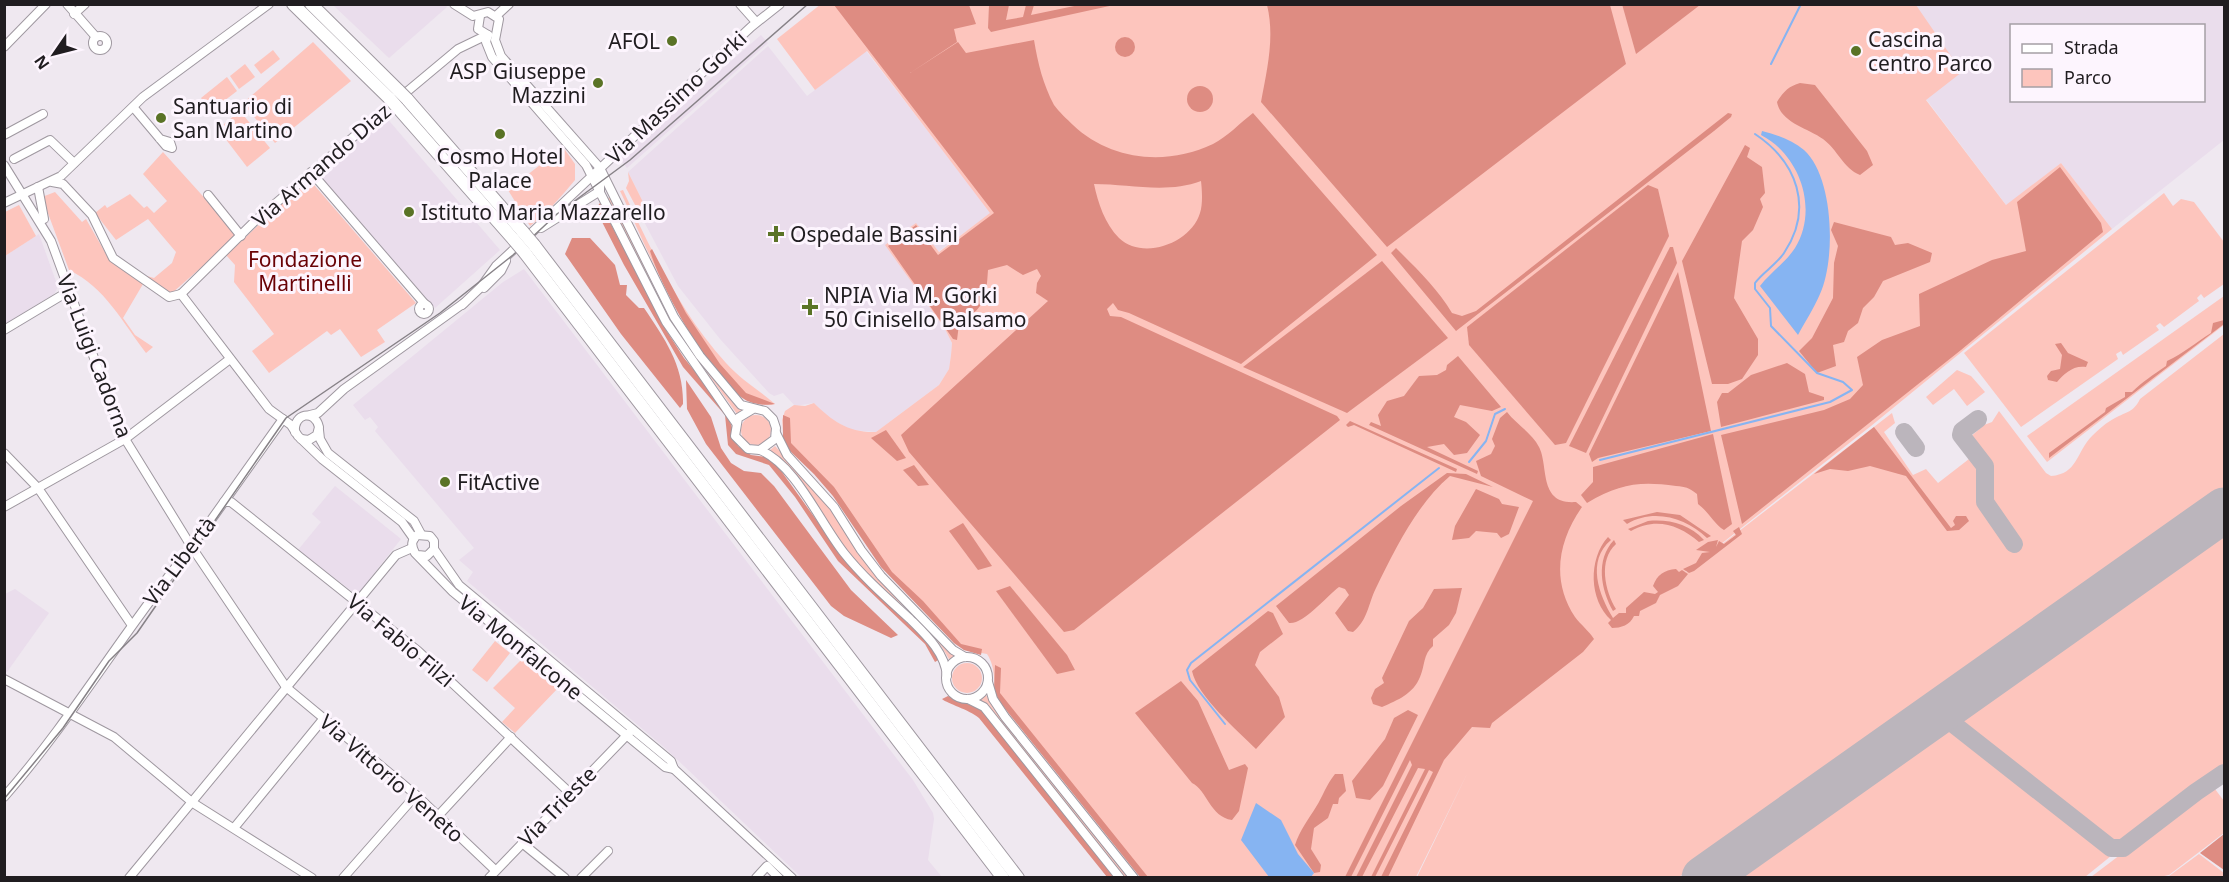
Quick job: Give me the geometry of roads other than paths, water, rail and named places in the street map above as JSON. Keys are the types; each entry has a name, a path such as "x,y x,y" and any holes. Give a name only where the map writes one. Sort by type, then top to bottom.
{"highway":[{"path":"293,4 398,99"},
{"path":"311,4 525,234 529,249 1003,878"},
{"path":"529,249 1018,878"}],"street":[{"path":"4,47 46,4"},
{"path":"67,4 96,38"},
{"path":"74,14 85,4"},
{"path":"4,203 24,193 62,180 74,163 143,97 269,4"},
{"path":"454,4 465,14 480,16 488,12 496,16 500,23 486,42 492,57"},
{"path":"496,16 509,4"},
{"path":"740,4 756,22"},
{"name":"Via Massimo Gorki","path":"310,415 318,413 342,392 462,305 481,287 525,234 592,176 756,22 780,4"},
{"path":"480,16 478,30 491,34 501,56 600,168 674,317 700,356 741,405 770,414 776,424 776,432 771,444 760,450"},
{"name":"Via Armando Diaz","path":"181,294 311,172 468,43 491,34"},
{"path":"468,43 484,48 579,156 600,191 666,321 735,423 738,442 748,450 760,450 770,454 786,471 846,555 930,639 942,657 948,686 953,693 984,706 1120,878"},
{"path":"134,108 160,140"},
{"path":"4,135 43,114"},
{"path":"14,159 50,140 74,163"},
{"name":"Via Luigi Cadorna","path":"4,165 46,228 125,439 192,547 286,687"},
{"name":"Via Massimo Gorki","path":"525,234 564,216 600,191 600,168"},
{"path":"311,172 424,303"},
{"path":"62,180 95,220 113,258 169,297 181,294 267,406 417,536"},
{"path":"38,188 46,228"},
{"path":"208,195 241,236"},
{"path":"4,330 69,291"},
{"path":"4,507 125,439 230,359"},
{"name":"Via Massimo Gorki","path":"319,429 324,416 342,392"},
{"path":"735,423 742,413 753,409"},
{"path":"298,435 297,419 310,415 317,420 320,439 328,453 414,521 417,536 415,552"},
{"name":"Via Libertà","path":"4,797 62,727 131,624 181,557 192,547 283,419"},
{"path":"298,435 312,439 319,429"},
{"path":"776,432 787,455 834,507 861,550 881,576 953,651 982,663 987,671 993,699 1005,717 1134,878"},
{"path":"4,453 38,488 131,624"},
{"name":"Via Fabio Filzi","path":"224,502 231,502 418,651 570,793"},
{"name":"Via Monfalcone","path":"417,536 432,539 434,549 459,585 633,728 671,761 674,769"},
{"path":"129,878 185,807 193,803 396,555 415,552 427,556 434,549"},
{"name":"Via Monfalcone","path":"415,552 453,592 665,767 674,769"},
{"path":"947,676 954,662 965,657"},
{"path":"4,679 114,738 193,803 312,878"},
{"path":"968,699 983,693 988,682"},
{"name":"Via Vittorio Veneto","path":"286,687 416,795 495,870"},
{"path":"234,828 324,718"},
{"name":"Via Trieste","path":"489,878 633,728"},
{"path":"438,816 511,737"},
{"path":"674,769 786,878"},
{"path":"343,878 416,795"},
{"path":"522,843 565,878"},
{"path":"581,878 608,851"},
{"path":"756,878 767,866 792,878"}],"water":[{"path":"1762,131 1784,138 1804,150 1814,163 1826,198 1830,240 1825,279 1818,299 1798,335 1760,286 1795,248 1802,233 1805,200 1802,184 1795,169 1775,144 1761,135"},
{"path":"1256,803 1281,820 1298,854 1314,873 1311,877 1269,877 1241,840"}],"waterway":[{"path":"1771,64 1801,4"},
{"path":"1600,460 1830,402 1852,390 1843,382 1817,373 1771,326 1770,308 1755,289 1755,283 1781,257 1793,236 1798,219 1799,203 1791,172 1770,145 1755,134"},
{"path":"1469,462 1486,441 1495,414 1505,409"},
{"path":"1225,724 1190,680 1187,670 1191,663 1439,468"}],"tram line":[{"path":"4,799 63,728 109,661 137,633 286,418 440,313 513,255 557,214 630,160 808,4"}],"place":[{"name":"AFOL","path":"672,41"},
{"name":"Cascina centro Parco","path":"1856,51"},
{"name":"ASP Giuseppe Mazzini","path":"598,83"},
{"name":"Santuario di San Martino","path":"161,118"},
{"name":"Cosmo Hotel Palace","path":"500,134"},
{"name":"Istituto Maria Mazzarello","path":"409,212"},
{"name":"Ospedale Bassini","path":"776,234"},
{"name":"NPIA Via M. Gorki 50 Cinisello Balsamo","path":"810,307"},
{"name":"FitActive","path":"445,482"}],"park label":[{"name":"Fondazione Martinelli","path":"305,271"}]}
